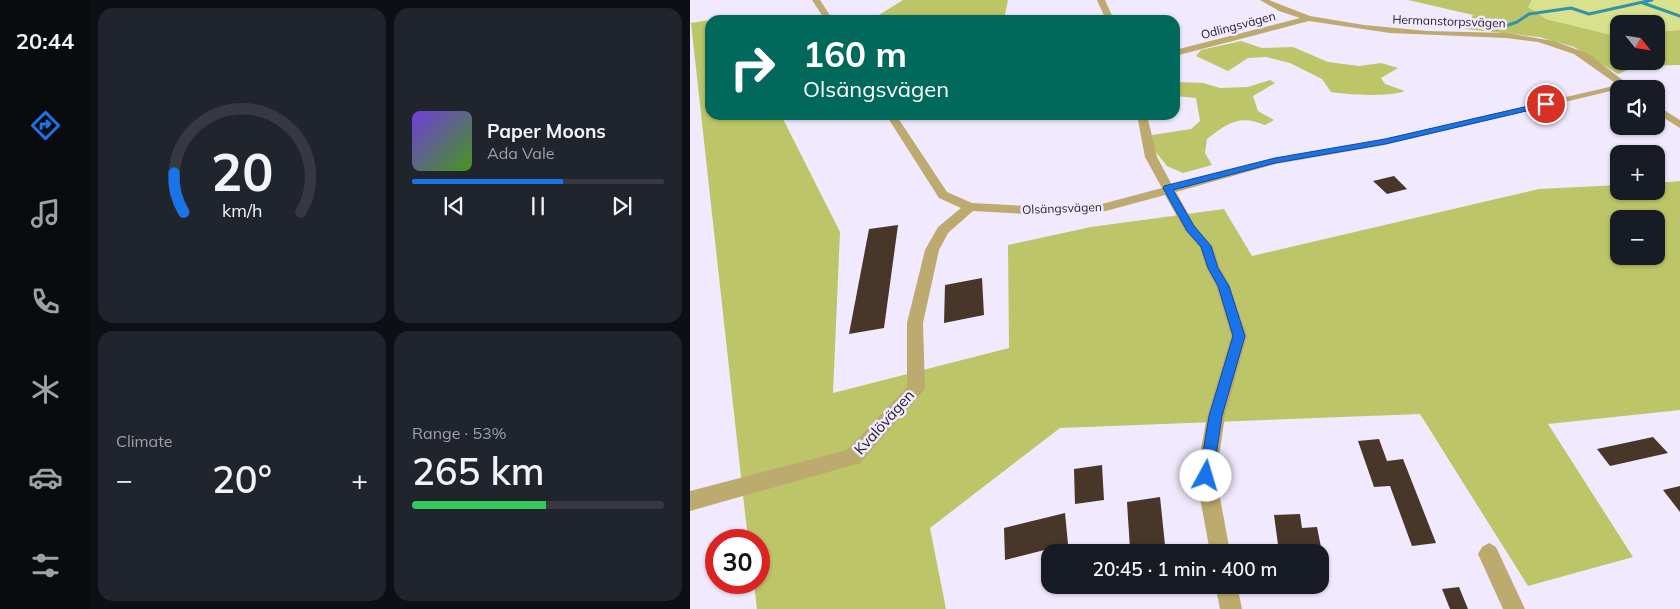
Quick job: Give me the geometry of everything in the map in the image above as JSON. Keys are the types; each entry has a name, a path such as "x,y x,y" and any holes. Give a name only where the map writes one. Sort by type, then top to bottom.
{"street":[{"path":"816,0 826,15"},
{"path":"1101,0 1108,15"},
{"name":"Hermanstorpsvägen","path":"1264,0 1277,8 1307,19 1396,32 1495,34 1539,40 1570,49 1588,58 1618,80"},
{"name":"Odlingsvägen","path":"1180,52 1307,19"},
{"name":"Olsängsvägen","path":"894,120 943,195 970,207 1027,210 1102,208 1168,188 1275,161 1385,142 1610,91"},
{"path":"1665,114 1680,125"},
{"path":"1143,120 1151,157 1190,228 1206,246 1213,268 1223,286 1239,336 1216,416 1206,476 1219,544"},
{"name":"Kvalövägen","path":"690,501 853,457 916,389 915,324 932,250 943,230 970,207"},
{"path":"1489,554 1514,609"},
{"path":"1228,594 1231,609"}],"green space":[{"path":"903,0 1008,0 1005,15 879,15"},
{"path":"1408,0 1532,0 1528,7 1546,19 1610,35 1610,69 1574,47 1539,37 1465,29 1473,15"},
{"path":"1532,0 1680,0 1680,30 1665,31 1665,15 1610,15 1610,35 1546,19 1528,7"},
{"path":"705,21 705,120 784,120 840,232 833,393 1009,348 1008,245 1091,227 1224,209 1252,256 1539,189 1610,185 1610,200 1665,200 1665,182 1680,181 1680,410 1548,424 1633,557 1528,586 1420,414 1060,428 930,528 946,609 757,609 755,594 770,594 770,529 747,529 691,23"},
{"path":"1680,30 1680,65 1665,65 1665,31"},
{"path":"1241,41 1262,48 1293,47 1328,62 1359,66 1381,63 1398,68 1381,78 1385,84 1405,91 1379,95 1331,92 1322,79 1290,63 1266,57 1248,58 1228,71 1196,56 1201,50"},
{"path":"1611,70 1628,70 1618,74"},
{"path":"1270,80 1275,83 1253,96 1258,111 1274,120 1265,125 1241,120 1214,133 1207,139 1205,153 1212,165 1183,173 1167,166 1151,146 1152,135 1191,129 1200,121 1196,98 1180,96 1180,82 1203,83 1220,88 1248,87"}],"building":[{"path":"1394,176 1407,189 1387,194 1373,181"},
{"path":"898,225 884,328 849,334 869,229"},
{"path":"982,278 984,315 944,323 945,285"},
{"path":"1653,437 1668,453 1610,466 1597,449"},
{"path":"1379,439 1387,461 1403,459 1436,543 1412,546 1390,486 1374,487 1358,441"},
{"path":"1102,465 1104,500 1075,504 1074,469"},
{"path":"1680,486 1680,512 1663,490"},
{"path":"1160,497 1165,544 1130,544 1127,502"},
{"path":"1065,513 1068,544 1041,544 1041,551 1005,560 1004,528"},
{"path":"1300,514 1302,528 1317,527 1320,544 1278,544 1274,515"},
{"path":"1459,587 1468,609 1450,609 1442,589"}],"waterway":[{"path":"1497,29 1517,22 1529,14 1571,8 1589,14 1652,0"},
{"path":"1643,3 1680,16"}],"route":[{"path":"1206,476 1216,416 1239,336 1223,286 1213,268 1206,246 1190,228 1168,188 1275,161 1385,142 1546,104"}]}
